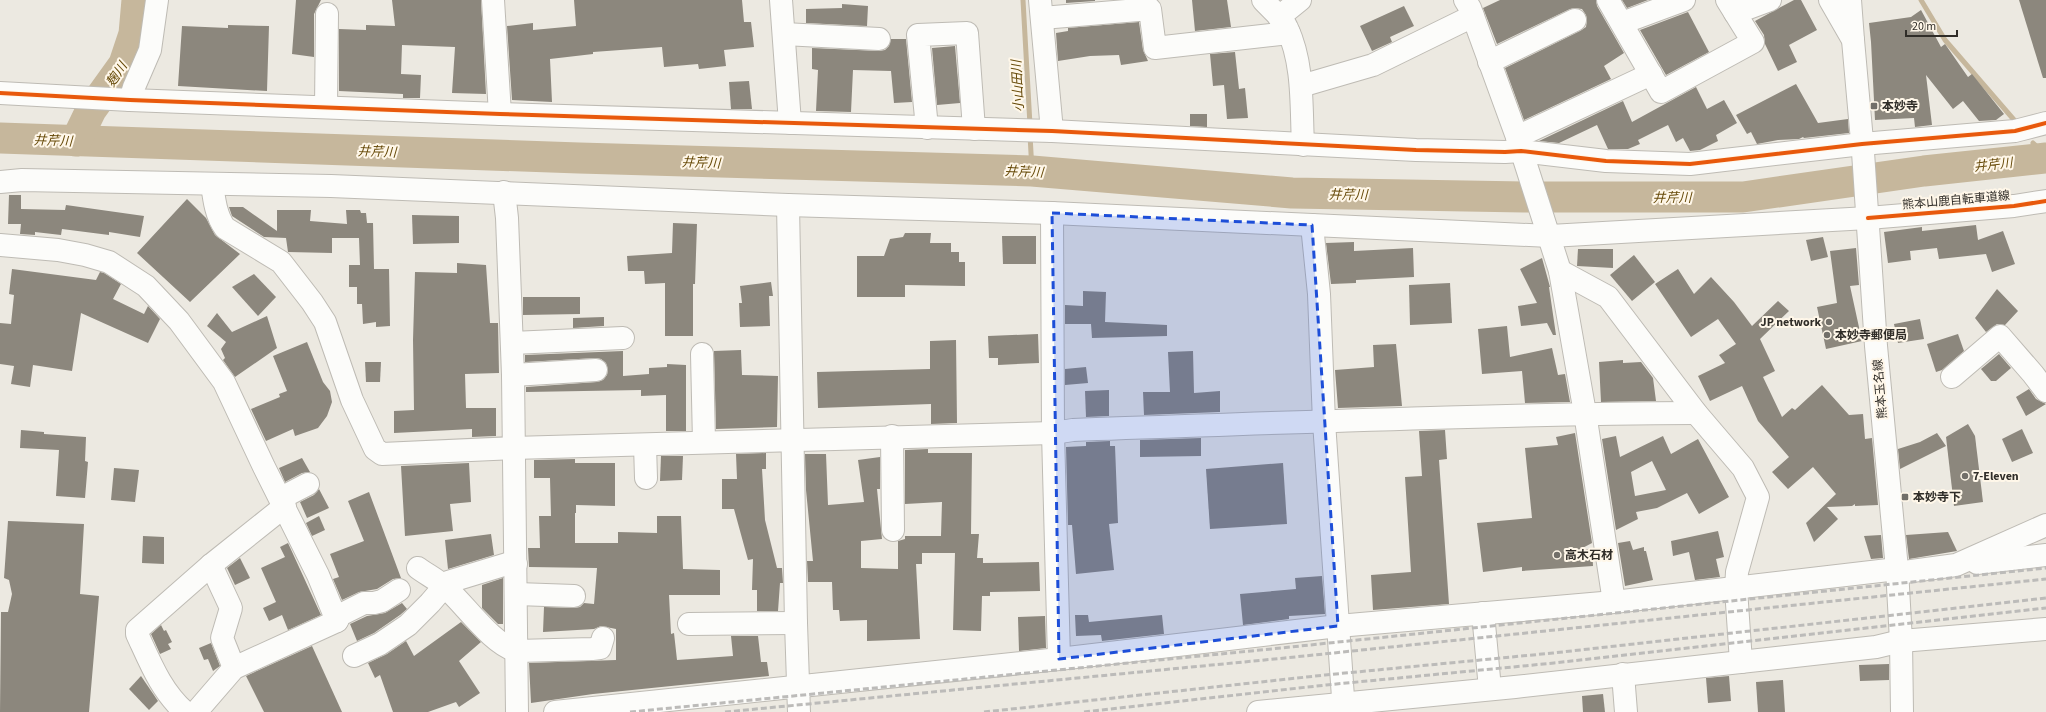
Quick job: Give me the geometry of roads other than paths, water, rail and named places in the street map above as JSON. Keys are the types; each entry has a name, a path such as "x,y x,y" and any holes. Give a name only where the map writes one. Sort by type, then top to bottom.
{"street":[{"path":"122,100 134,87 150,50 157,0"},
{"path":"493,0 500,114"},
{"path":"781,0 790,123"},
{"path":"1263,0 1284,25 1296,54 1300,86 1303,145"},
{"path":"1052,131 1041,9 1150,8 1155,48 1284,25 1300,0"},
{"path":"1608,0 1661,92 1753,42 1731,7 1770,0"},
{"path":"1622,23 1684,0"},
{"name":"熊本玉名線","path":"1830,0 1853,40 1863,148 1876,346 1897,571 1901,641 1902,712"},
{"path":"1850,0 1853,40"},
{"path":"1300,86 1373,65 1473,6 1489,62 1548,230 1560,271 1585,413 1614,602"},
{"path":"326,107 327,14"},
{"path":"1489,62 1575,20"},
{"path":"927,128 918,35 967,33 974,129"},
{"path":"784,34 879,39"},
{"path":"1520,150 1651,74"},
{"path":"0,93 122,100 500,114 1052,131 1416,150 1505,152 1520,150 1606,161 1690,164 1863,148 2015,131 2046,123"},
{"name":"熊本山鹿自転車道線","path":"0,182 22,180 331,186 788,205 1052,213 1312,225 1548,230 1867,212 2014,206 2046,201"},
{"path":"212,184 214,202 221,222 225,228 281,262 325,322 352,400 375,449 382,454 513,448 704,442 792,441 892,436 1053,433 1074,430 1585,413 1696,413"},
{"path":"504,192 508,218 513,375 513,448 518,652 517,712"},
{"path":"788,205 799,712"},
{"path":"1052,213 1053,433 1059,659"},
{"path":"1312,225 1319,294 1324,422 1343,708"},
{"path":"0,245 85,255 109,262 146,286 179,321 224,382 264,467 283,502 318,575 337,621"},
{"path":"1560,271 1608,297 1696,413 1743,468 1758,496 1737,572 1736,589 1741,662"},
{"path":"1952,377 2000,336 2033,374 2046,392"},
{"path":"512,343 623,338"},
{"path":"702,354 704,442"},
{"path":"513,375 596,370"},
{"path":"892,436 893,530"},
{"path":"645,445 646,478"},
{"path":"185,712 172,700 154,671 137,634 137,630 283,502 308,484"},
{"path":"1956,565 2046,525"},
{"path":"556,712 1059,659 1338,626 1614,602 2046,555"},
{"path":"354,656 380,644 408,625 430,603 443,585 448,582 507,564 516,564"},
{"path":"211,565 231,608 222,638 234,668"},
{"path":"418,568 443,585 484,628 509,649 518,652 592,649 600,648 603,638"},
{"path":"196,712 234,668 337,621 340,615 364,603 382,601 399,590"},
{"path":"517,594 574,596"},
{"path":"1483,613 1490,689"},
{"path":"689,624 796,623"},
{"path":"1258,712 1343,708 1490,689 1876,647 1901,641 2046,629"},
{"path":"1624,674 1626,712"}],"waterway":[{"name":"麹川","path":"76,141 91,110 124,64 134,34 137,0"},
{"name":"小山田川","path":"1023,0 1030,125"},
{"path":"1921,0 1945,40 2015,121"},
{"name":"小山田川","path":"1030,135 1032,171"},
{"name":"井芹川","path":"0,138 579,158 1032,171 1292,193 1524,197 1743,197 1924,171 2046,158"},
{"path":"2033,143 2046,155"}],"railway":[{"path":"630,712 1281,648 2046,568"},
{"path":"725,712 1285,658 2046,579"},
{"path":"984,712 1325,675 1553,653 2046,598"},
{"path":"1084,712 1326,685 1554,663 2046,608"}],"place":[{"name":"本妙寺","path":"1874,106"},
{"name":"JP network","path":"1829,322"},
{"name":"本妙寺郵便局","path":"1827,335"},
{"name":"7-Eleven","path":"1965,476"},
{"name":"本妙寺下","path":"1905,497"},
{"name":"高木石材","path":"1557,555"}]}
